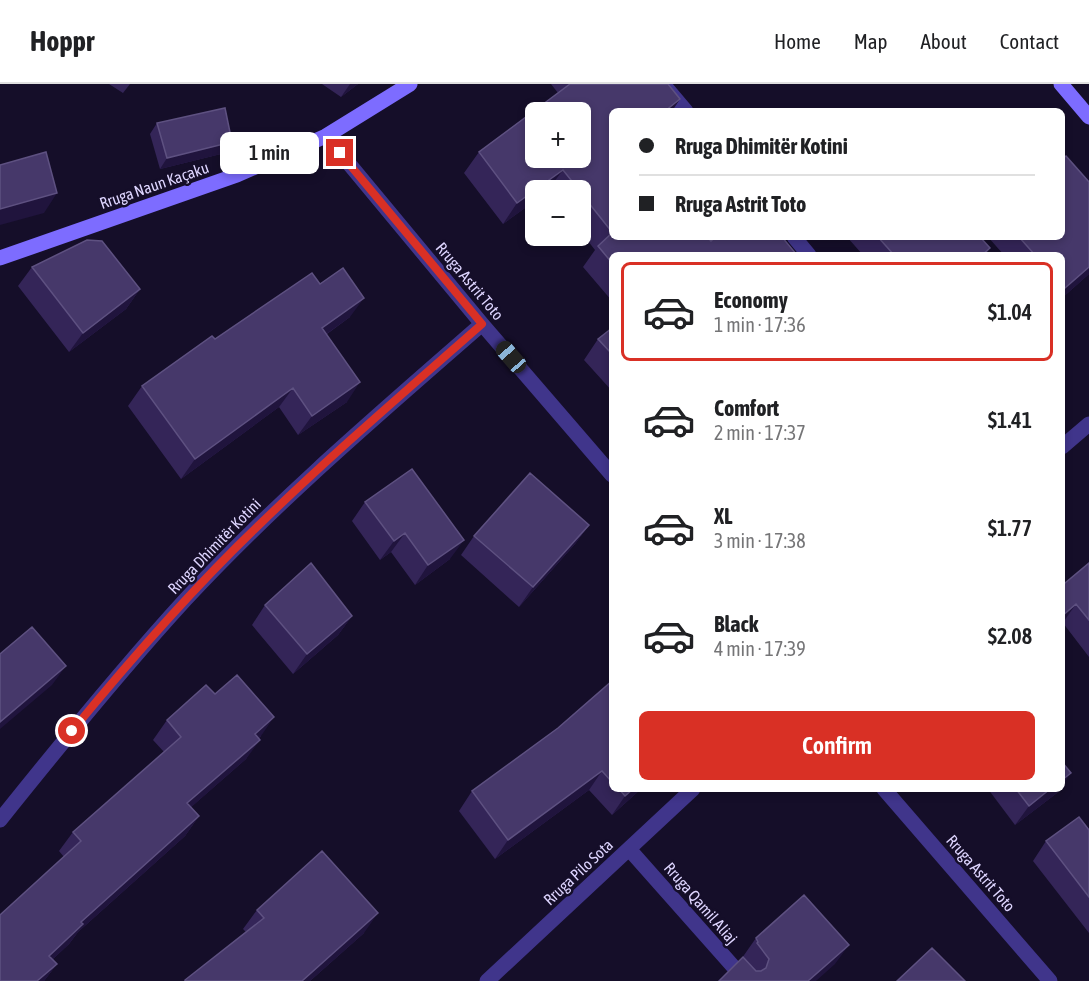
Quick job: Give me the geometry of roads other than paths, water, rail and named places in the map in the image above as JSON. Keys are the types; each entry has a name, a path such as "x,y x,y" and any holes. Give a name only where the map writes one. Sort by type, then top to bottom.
{"street":[{"name":"Rruga Naun Kaçaku","path":"0,258 237,175 326,136 410,84"},
{"path":"663,84 683,108"},
{"path":"1061,84 1089,117"},
{"name":"Rruga Astrit Toto","path":"326,136 482,324 609,471"},
{"path":"796,240 806,252"},
{"name":"Rruga Dhimitër Kotini","path":"0,820 101,695 186,600 257,526 332,456 482,324"},
{"path":"1065,444 1089,424"},
{"name":"Rruga Pilo Sota","path":"487,981 690,792"},
{"name":"Rruga Astrit Toto","path":"887,792 1050,981"},
{"name":"Rruga Qamil Aliaj","path":"629,849 746,981"}]}
